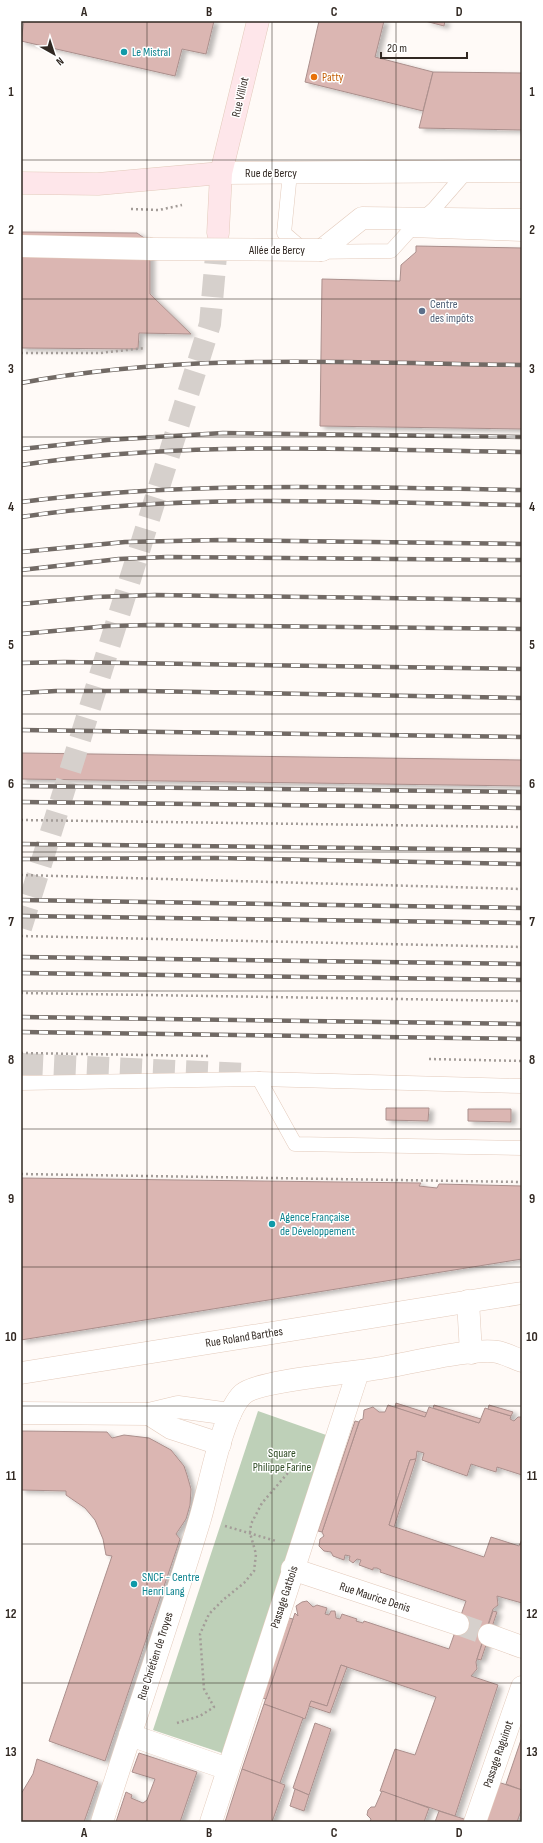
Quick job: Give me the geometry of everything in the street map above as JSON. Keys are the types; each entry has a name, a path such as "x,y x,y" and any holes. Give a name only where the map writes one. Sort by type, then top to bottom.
{"street":[{"name":"Rue Villiot","path":"218,233 221,173 258,21"},
{"name":"Rue de Bercy","path":"21,183 98,184 221,173 522,171"},
{"name":"Allée de Bercy","path":"21,246 150,249 322,250 362,218 522,220"},
{"name":"Rue Roland Barthes","path":"21,1373 522,1293"},
{"path":"468,1301 471,1352"},
{"path":"21,1413 149,1414 178,1407 230,1414 244,1394 253,1388 269,1384 358,1372 471,1352 496,1352 522,1361"},
{"name":"Passage Gatbois","path":"211,1822 292,1569 358,1372"},
{"path":"149,1414 171,1428 220,1444"},
{"name":"Rue Chrétien de Troyes","path":"102,1822 200,1518 220,1444 230,1414"},
{"name":"Rue Maurice Denis","path":"292,1569 458,1624"},
{"path":"489,1635 522,1647"},
{"name":"Passage Raguinot","path":"475,1822 522,1687"},
{"path":"130,1735 228,1769"}],"lane":[{"path":"290,173 284,233 306,252 391,251 410,230 434,209 467,171"},
{"path":"410,230 522,234"},
{"path":"21,1083 259,1079 522,1086"},
{"path":"259,1079 295,1144 522,1148"}],"path":[{"path":"21,353 100,353 145,348"},
{"path":"21,820 522,827"},
{"path":"21,875 522,889"},
{"path":"21,936 522,947"},
{"path":"21,993 522,1002"},
{"path":"21,1174 522,1182"},
{"path":"155,1744 161,1732 171,1724 200,1716 214,1707 204,1689 200,1634 209,1614 244,1583 254,1571 256,1554 250,1533 251,1524 262,1503 287,1474 294,1452"},
{"path":"221,1525 299,1549"}],"green space":[{"name":"Square Philippe Farine","path":"258,1411 329,1436 222,1753 153,1730"}],"building":[{"name":"Le Mistral","path":"24,21 214,21 206,54 182,49 175,76 21,41"},
{"path":"319,21 384,21 375,57 433,72 423,111 305,82"},
{"path":"425,21 445,21 444,26"},
{"path":"433,72 522,73 522,130 419,128"},
{"path":"21,232 137,233 150,242 150,294 191,334 139,333 138,349 21,348"},
{"name":"Centre des impôts","path":"416,246 522,248 522,429 320,426 322,279 400,281 401,265 416,252"},
{"path":"21,753 522,760 522,786 21,779"},
{"path":"386,1108 429,1108 428,1121 386,1120"},
{"path":"468,1109 511,1109 511,1122 468,1121"},
{"name":"Agence Française de Développement","path":"21,1178 421,1183 419,1186 437,1188 439,1184 522,1186 522,1259 21,1340"},
{"path":"396,1403 427,1413 425,1417 408,1412 395,1407"},
{"path":"388,1405 425,1417 429,1407 479,1423 485,1408 511,1416 510,1419 514,1421 518,1417 522,1417 522,1475 497,1467 496,1472 471,1464 467,1476 422,1460 424,1453 417,1451 416,1459 410,1460 389,1525 484,1557 491,1537 519,1546 522,1539 522,1603 497,1596 498,1605 493,1609 476,1662 477,1669 471,1676 498,1685 455,1816 380,1791 395,1749 415,1755 436,1697 341,1665 327,1706 311,1701 305,1719 264,1704 295,1613 298,1616 296,1606 302,1602 307,1601 313,1607 317,1605 327,1608 325,1614 329,1615 331,1611 335,1611 336,1618 340,1619 342,1614 357,1619 356,1621 363,1623 364,1621 449,1649 466,1601 380,1572 381,1570 377,1568 373,1568 373,1570 359,1565 361,1560 357,1559 353,1563 349,1560 350,1556 345,1555 344,1560 333,1556 331,1552 324,1551 319,1546 320,1539 324,1536 322,1532 356,1431 360,1420 363,1419 364,1410 373,1407 379,1412 385,1412"},
{"path":"434,1405 481,1419 479,1423 433,1408"},
{"path":"489,1405 513,1412 511,1416 488,1409"},
{"path":"355,1421 359,1422 322,1532 318,1531"},
{"name":"SNCF - Centre Henri Lang","path":"21,1431 107,1432 112,1438 124,1435 149,1438 171,1450 184,1466 191,1489 190,1505 186,1519 176,1534 180,1539 105,1761 49,1741 112,1556 106,1555 103,1539 95,1520 85,1508 66,1495 66,1491 21,1490"},
{"path":"416,1459 394,1527 389,1525 410,1460"},
{"path":"493,1611 497,1612 481,1660 477,1659"},
{"path":"289,1618 293,1619 266,1699 262,1698"},
{"path":"341,1665 347,1667 330,1713 309,1706 311,1701 327,1706"},
{"path":"264,1704 303,1718 280,1783 242,1769"},
{"path":"315,1723 331,1729 309,1795 293,1788"},
{"path":"522,1737 522,1790 506,1784"},
{"path":"139,1753 197,1772 180,1822 116,1822 126,1792 132,1795 131,1798 143,1803 147,1800 155,1779 132,1772"},
{"path":"37,1759 98,1782 84,1822 21,1822 21,1794 33,1774"},
{"path":"242,1769 285,1785 272,1822 225,1822"},
{"path":"498,1782 522,1790 522,1808 517,1822 484,1822"},
{"path":"295,1789 309,1795 304,1811 290,1806"},
{"path":"382,1791 429,1808 424,1822 370,1822 371,1819 367,1815 368,1810 371,1807 375,1807"},
{"path":"439,1811 467,1820 466,1822 435,1822"}],"tunnel":[{"path":"21,928 210,324 218,233"},
{"path":"21,1064 245,1074"},
{"path":"458,1624 489,1635"}],"railway":[{"path":"21,383 83,373 208,363 334,362 522,365"},
{"path":"21,449 107,440 223,433 522,437"},
{"path":"21,465 83,457 208,449 271,448 522,452"},
{"path":"21,502 83,495 208,488 334,487 522,490"},
{"path":"21,517 83,509 146,504 208,502 334,501 522,505"},
{"path":"21,552 125,542 221,540 522,544"},
{"path":"21,570 119,559 167,557 522,560"},
{"path":"21,604 95,597 155,595 522,600"},
{"path":"21,634 108,626 152,625 522,629"},
{"path":"21,663 64,662 522,669"},
{"path":"21,693 56,691 143,691 522,698"},
{"path":"21,730 522,737"},
{"path":"21,786 522,792"},
{"path":"21,802 522,808"},
{"path":"21,844 522,850"},
{"path":"21,859 215,858 522,864"},
{"path":"21,900 522,908"},
{"path":"21,916 522,923"},
{"path":"21,957 522,964"},
{"path":"21,973 522,980"},
{"path":"21,1017 522,1024"},
{"path":"21,1032 522,1039"}],"place":[{"name":"Le Mistral","path":"124,52"},
{"name":"Patty","path":"314,77"},
{"name":"Centre des impôts","path":"422,311"},
{"name":"Agence Française de Développement","path":"272,1224"},
{"name":"SNCF - Centre Henri Lang","path":"134,1584"}]}
